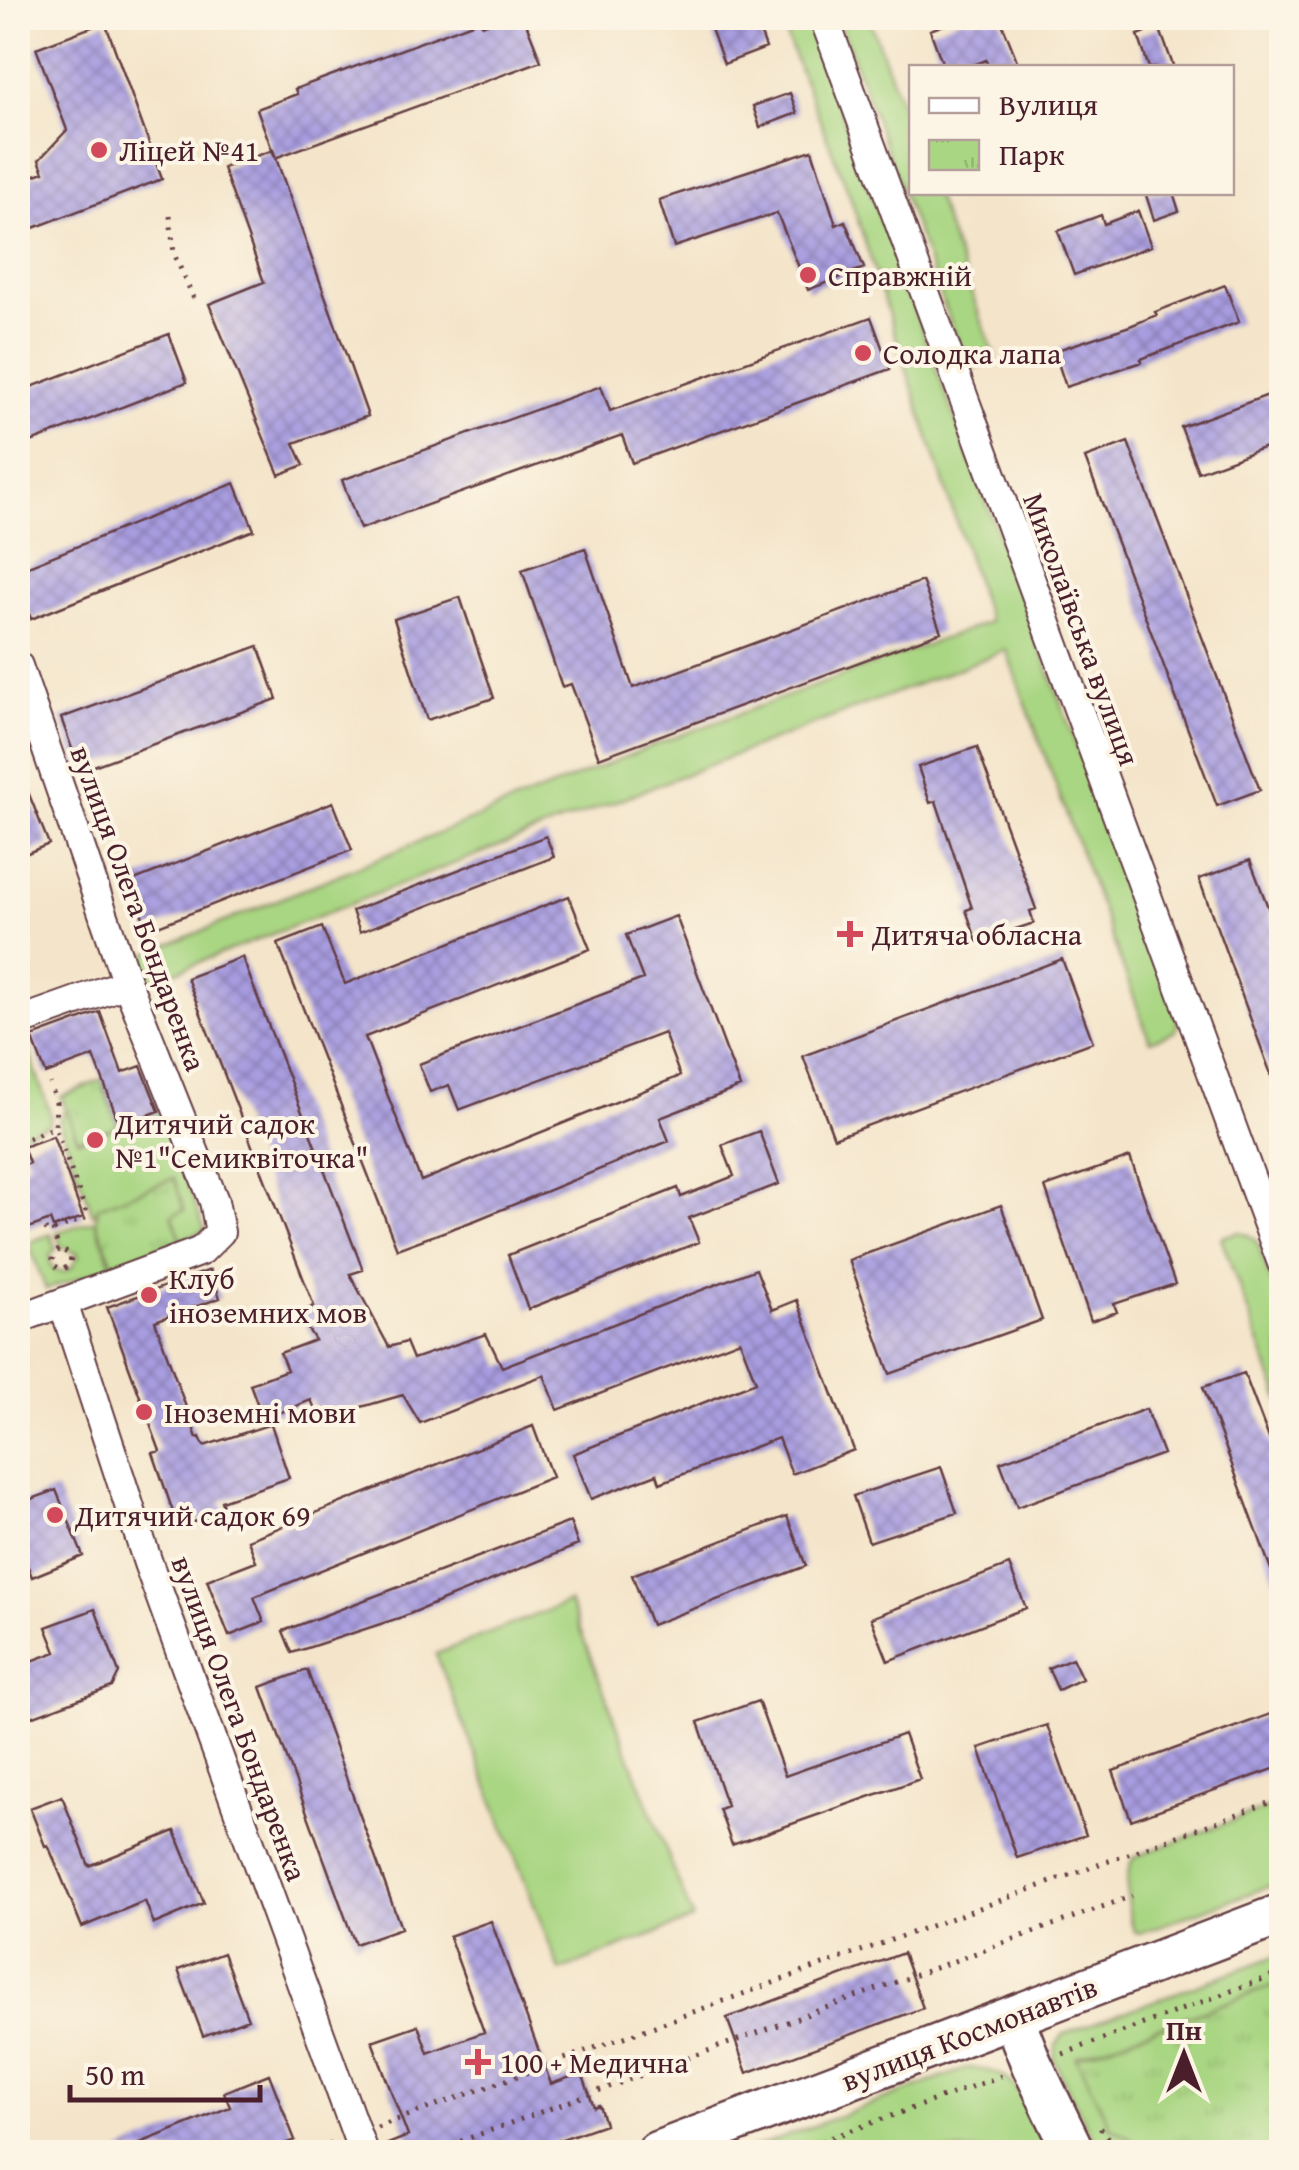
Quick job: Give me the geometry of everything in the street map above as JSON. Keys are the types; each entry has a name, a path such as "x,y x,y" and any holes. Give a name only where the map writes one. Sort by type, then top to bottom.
{"main road":[{"name":"вулиця Космонавтів","path":"658,2152 1282,1914"},
{"path":"1013,2016 1074,2152"}],"street":[{"name":"Миколаївська вулиця","path":"824,18 1282,1263"},
{"name":"вулиця Олега Бондаренка","path":"18,666 127,983 214,1201 220,1232 201,1251 18,1319"},
{"path":"18,1022 127,983"},
{"name":"вулиця Олега Бондаренка","path":"63,1304 148,1563 360,2144"}],"path":[{"path":"1123,18 1127,30 1155,18"},
{"path":"170,216 174,254 194,299"},
{"path":"1270,474 1282,506"},
{"path":"45,1229 49,1232 88,1217 55,1126 56,1102 50,1083"},
{"path":"18,1142 55,1126"},
{"path":"53,1230 59,1250"},
{"path":"309,2152 360,2144 1282,1798"},
{"path":"431,2152 1132,1896"},
{"path":"792,2152 1282,1972"},
{"path":"1094,2114 1109,2138 1133,2152"}],"green space":[{"path":"779,18 806,18 1178,1018 1176,1031 1150,1041 1006,650 141,985 141,956 654,745 989,622 849,193"},
{"path":"838,18 869,18 909,126 909,195 935,195 996,359 968,370"},
{"path":"25,1041 51,1116 49,1124 18,1135 18,1043"},
{"path":"101,1080 118,1126 78,1139 61,1097"},
{"path":"65,1109 78,1140 160,1112 205,1230 181,1240 172,1214 184,1210 177,1190 98,1207 93,1214 59,1121"},
{"path":"174,1178 184,1210 172,1215 181,1240 113,1264 96,1221 98,1207"},
{"path":"95,1220 112,1266 46,1290 31,1249 32,1241 51,1234 56,1249 50,1256 51,1266 65,1271 79,1257 77,1252 61,1247 57,1232"},
{"path":"1239,1232 1257,1242 1281,1310 1281,1403 1221,1237"},
{"path":"569,1602 693,1919 560,1971 436,1654"},
{"path":"1281,1803 1281,1835 1269,1840 1281,1882 1135,1932 1127,1894 1134,1857"},
{"path":"1281,1954 1281,1983 1076,2057 1111,2127 1154,2152 1112,2152 1091,2135 1054,2060 1056,2045 1064,2034"},
{"path":"1281,1983 1281,2152 1154,2152 1111,2127 1076,2057"},
{"path":"968,2068 1001,2075 1012,2084 1028,2107 1048,2152 744,2152"}],"building":[{"path":"501,18 524,18 541,61 275,158 257,109 297,94 295,89 480,20 482,25"},
{"path":"707,18 755,18 766,48 724,64"},
{"path":"963,18 1000,18 1019,65 987,65 986,60 974,65 943,65 930,30"},
{"path":"105,22 162,179 18,234 18,181 44,172 39,160 67,130 36,48"},
{"path":"1159,27 1173,65 1148,65 1138,35"},
{"path":"790,93 797,113 760,127 753,106"},
{"path":"273,150 368,416 294,443 304,465 279,475 209,304 264,282 223,168"},
{"path":"812,150 836,225 845,221 864,268 808,290 777,213 674,247 659,200"},
{"path":"1146,195 1174,195 1179,211 1154,220"},
{"path":"1138,211 1151,246 1074,275 1058,231 1101,215 1104,224"},
{"path":"1225,285 1239,322 1141,359 1142,362 1066,387 1054,351 1130,326"},
{"path":"871,317 890,369 632,463 622,435 360,529 342,480 601,386 610,411"},
{"path":"169,334 187,382 18,447 18,392"},
{"path":"1282,390 1282,441 1198,472 1181,427"},
{"path":"1128,442 1260,790 1217,806 1085,458"},
{"path":"235,483 254,530 31,619 18,585 18,570"},
{"path":"585,548 633,688 922,581 941,632 599,758 571,684 562,687 522,570"},
{"path":"460,597 494,698 427,720 394,619"},
{"path":"258,646 277,699 80,771 61,718"},
{"name":"Дитяча обласна","path":"977,747 1036,909 1030,911 1034,923 977,942 966,910 972,908 936,801 930,803 918,767"},
{"path":"18,767 49,844 18,857"},
{"path":"333,802 352,850 148,930 129,882"},
{"path":"546,836 554,857 360,932 352,911"},
{"path":"1250,860 1282,944 1279,1096 1199,879"},
{"path":"569,896 590,949 365,1037 421,1181 680,1076 664,1033 459,1110 449,1085 430,1092 419,1064 643,979 626,935 676,916 740,1087 660,1118 669,1141 397,1249 278,944 322,927 345,984"},
{"path":"242,957 363,1270 350,1274 389,1347 406,1342 413,1359 486,1334 502,1367 756,1269 772,1310 797,1300 854,1450 792,1474 778,1438 660,1483 657,1474 591,1499 573,1454 756,1382 740,1340 558,1410 544,1375 420,1423 403,1395 320,1419 311,1400 263,1419 250,1384 287,1370 280,1353 315,1340 298,1314 314,1306 187,978"},
{"path":"1062,959 1093,1042 834,1138 803,1056"},
{"path":"100,1012 122,1073 141,1066 159,1111 120,1126 94,1056 46,1074 32,1037"},
{"path":"759,1131 779,1184 689,1218 699,1242 528,1309 508,1255 678,1188 681,1197 734,1176 722,1145"},
{"path":"53,1136 83,1217 53,1228 50,1220 18,1232 18,1168 29,1163 23,1147"},
{"path":"1130,1157 1175,1284 1114,1304 1117,1312 1091,1321 1045,1187"},
{"path":"1001,1205 1042,1320 890,1374 849,1260"},
{"path":"210,1270 220,1298 155,1321 197,1438 204,1446 271,1424 289,1478 221,1501 225,1512 178,1527 153,1453 160,1451 107,1307"},
{"path":"1244,1373 1282,1472 1282,1591 1203,1387"},
{"path":"1146,1409 1163,1454 1017,1507 1000,1462"},
{"path":"533,1426 552,1477 254,1597 264,1622 229,1636 207,1580 256,1561 248,1540"},
{"path":"941,1467 957,1513 869,1542 853,1496"},
{"path":"56,1490 83,1556 32,1577 18,1542 18,1504"},
{"path":"787,1516 806,1566 651,1625 632,1575"},
{"path":"570,1522 578,1545 402,1617 292,1653 283,1631"},
{"path":"1009,1565 1026,1608 888,1661 871,1618"},
{"path":"95,1609 119,1673 112,1687 18,1722 18,1666 56,1652 46,1627"},
{"path":"1072,1658 1082,1679 1058,1690 1048,1668"},
{"path":"307,1670 401,1928 355,1944 261,1687"},
{"path":"758,1701 785,1776 904,1734 920,1779 732,1845 719,1809 727,1806 698,1722"},
{"path":"1282,1710 1282,1766 1131,1820 1113,1771"},
{"path":"1047,1725 1086,1835 1017,1858 979,1748"},
{"path":"62,1796 89,1866 175,1831 204,1903 154,1924 145,1901 82,1927 30,1808"},
{"path":"491,1921 551,2084 582,2073 594,2107 599,2105 605,2124 525,2152 380,2152 380,2147 408,2136 372,2041 418,2025 428,2053 484,2032 449,1936"},
{"path":"223,1953 248,2019 203,2036 178,1970"},
{"path":"903,1953 923,2008 747,2073 727,2018"},
{"path":"269,2074 295,2140 264,2152 118,2152 230,2107 224,2092"}],"place":[{"name":"Ліцей №41","path":"99,150"},
{"name":"Справжній","path":"808,275"},
{"name":"Солодка лапа","path":"863,353"},
{"name":"Дитяча обласна","path":"850,934"},
{"name":"Дитячий садок №1\"Семиквіточка\"","path":"95,1140"},
{"name":"Клуб іноземних мов","path":"149,1295"},
{"name":"Іноземні мови","path":"144,1412"},
{"name":"Дитячий садок 69","path":"55,1515"},
{"name":"100 + Медична","path":"478,2062"}]}
